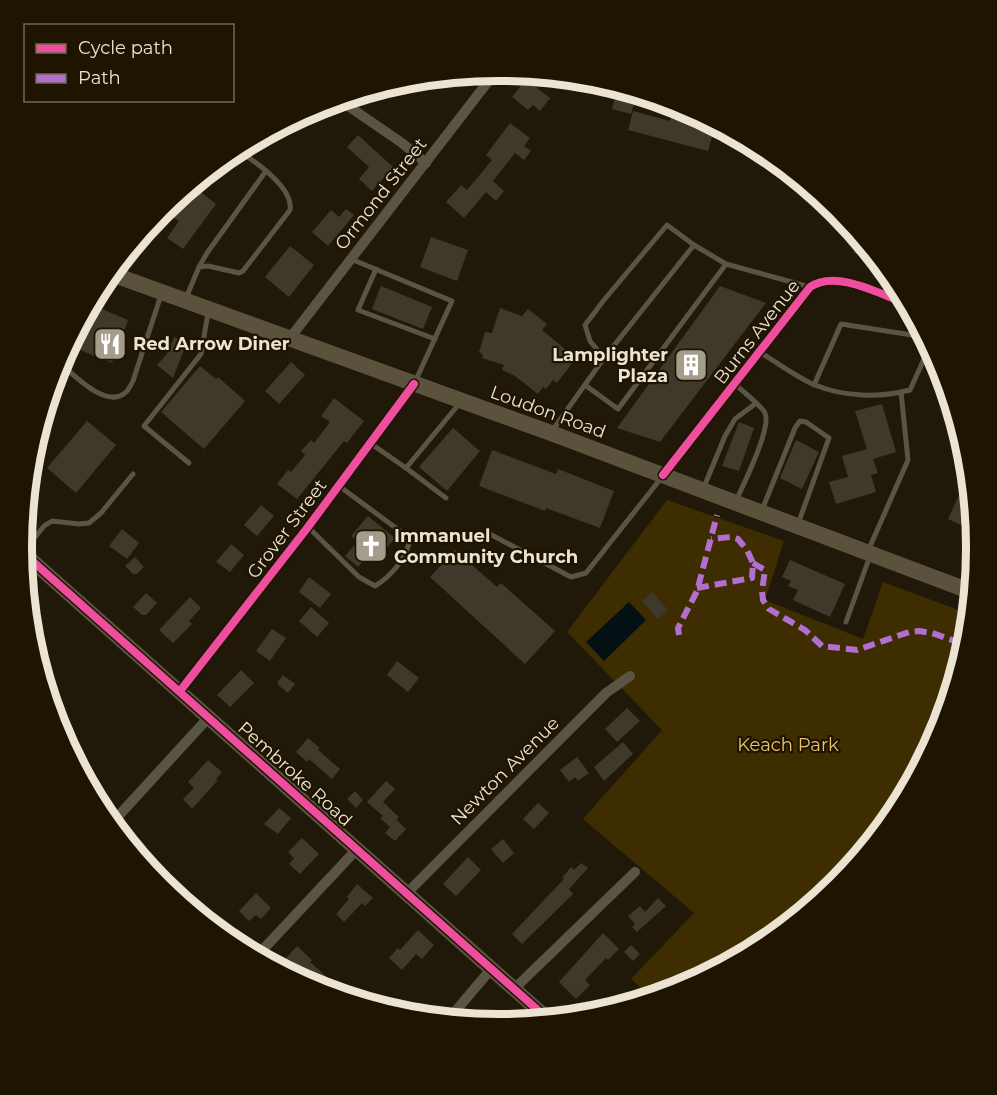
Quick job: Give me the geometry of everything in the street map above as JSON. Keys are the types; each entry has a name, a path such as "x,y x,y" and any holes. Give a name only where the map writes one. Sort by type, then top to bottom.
{"main road":[{"name":"Loudon Road","path":"119,276 551,433 964,588"}],"street":[{"name":"Ormond Street","path":"290,338 489,80"},
{"path":"351,104 426,163"},
{"name":"Burns Avenue","path":"663,475 810,287 818,281 829,279 845,282 894,299"},
{"name":"Grover Street","path":"180,691 308,527 414,384"},
{"name":"Pembroke Road","path":"32,561 541,1013"},
{"name":"Newton Avenue","path":"407,893 606,693 630,676"},
{"path":"117,817 209,717"},
{"path":"262,950 357,849"},
{"path":"514,989 635,872"},
{"path":"454,1013 492,968"}],"lane":[{"path":"200,267 208,266 239,273 243,271 290,210 289,199 280,184 245,155"},
{"path":"185,299 207,253 266,171"},
{"path":"604,358 590,341 585,325 667,225 726,264 810,287"},
{"path":"551,433 604,358 694,245"},
{"path":"351,259 452,301 414,384"},
{"path":"585,385 618,409 726,264"},
{"path":"376,269 358,310 435,339"},
{"path":"67,369 101,396 112,398 124,393 133,381 162,292"},
{"path":"189,463 144,426 201,354 209,309"},
{"path":"814,385 841,324 915,337"},
{"path":"759,352 814,385 852,394 910,390 925,358"},
{"path":"735,384 755,404 763,408 767,416 765,430 736,503"},
{"path":"846,622 869,553 908,460 900,392"},
{"path":"406,468 462,401"},
{"path":"702,491 725,436 735,419 755,404"},
{"path":"762,512 795,428 800,421 806,422 829,438 797,525"},
{"path":"370,443 446,498"},
{"path":"32,540 44,526 52,521 89,523 101,513 133,474"},
{"path":"486,532 571,577 586,573 663,475"},
{"path":"308,527 359,577 375,586 387,579 410,543 400,531 339,486"}],"green space":[{"name":"Keach Park","path":"667,500 784,541 765,600 863,639 883,582 961,611 950,668 930,726 903,781 887,807 850,855 806,899 758,936 705,966 644,991 631,979 694,913 583,819 662,730 567,632"}],"shaded area":[{"path":"629,602 646,620 604,661 586,642"}],"building":[{"path":"525,81 529,81 550,98 540,111 533,105 528,110 512,97"},
{"path":"616,95 635,101 631,114 612,109"},
{"path":"633,111 670,121 671,116 685,120 734,144 712,137 708,151 628,130"},
{"path":"510,123 530,138 524,146 531,151 524,160 515,153 493,181 504,191 496,201 486,192 464,218 446,202 461,185 467,190 492,160 486,155"},
{"path":"358,135 393,167 372,191 359,179 369,167 347,147"},
{"path":"198,190 216,204 183,249 167,238 179,221 172,217 180,206"},
{"path":"346,209 354,215 328,246 312,232 331,210 339,217"},
{"path":"431,237 468,250 457,281 420,267"},
{"path":"290,246 314,265 289,297 265,277"},
{"path":"856,247 863,256 854,253"},
{"path":"381,286 432,307 423,329 372,309"},
{"name":"Lamplighter Plaza","path":"720,286 766,303 660,442 617,428"},
{"path":"98,307 128,320 112,363 77,348"},
{"path":"500,308 522,316 528,309 547,324 542,330 576,358 557,383 553,380 546,389 543,387 538,394 515,376 502,370 504,365 482,358 483,355 479,352 485,332 492,333"},
{"path":"174,337 187,342 173,378 157,365 167,354"},
{"path":"291,362 305,375 279,404 265,391"},
{"path":"200,366 216,379 218,377 245,401 204,449 161,412"},
{"path":"334,398 364,421 347,443 344,441 297,499 277,484 288,470 291,472 305,455 301,451 311,440 314,443 330,422 321,416"},
{"path":"882,404 896,452 873,459 878,473 871,475 876,492 836,504 829,482 848,477 842,456 867,449 855,411"},
{"path":"87,421 116,445 76,493 47,468"},
{"path":"739,422 754,428 739,471 722,466"},
{"path":"453,428 480,451 447,491 419,467"},
{"path":"796,440 819,452 802,489 780,478"},
{"path":"492,450 556,474 558,469 614,491 600,528 546,508 545,511 479,486"},
{"path":"962,488 965,527 948,519"},
{"path":"261,505 274,516 257,536 244,525"},
{"name":"Immanuel Community Church","path":"368,516 395,538 380,557 372,551 358,567 345,556 358,541 351,536"},
{"path":"122,529 139,543 127,559 109,546"},
{"path":"231,544 244,555 230,572 216,562"},
{"path":"455,550 497,587 501,583 555,631 525,664 430,577"},
{"path":"135,557 144,567 137,574 133,574 125,566"},
{"path":"790,560 845,584 830,617 793,600 798,590 788,586 791,581 782,577"},
{"path":"309,577 331,594 320,608 299,592"},
{"path":"652,592 668,610 658,619 642,601"},
{"path":"146,593 157,603 146,615 142,615 133,607"},
{"path":"190,597 201,608 189,621 192,624 173,643 159,630"},
{"path":"311,607 329,623 317,637 299,621"},
{"path":"272,629 286,638 270,661 256,651"},
{"path":"397,661 419,678 408,692 387,675"},
{"path":"241,670 254,683 230,707 217,695"},
{"path":"283,675 295,684 288,693 278,685"},
{"path":"627,708 640,721 617,742 605,729"},
{"path":"308,738 340,769 332,779 309,759 307,762 296,752"},
{"path":"623,742 633,754 604,781 594,767"},
{"path":"577,757 589,773 578,781 575,777 569,782 560,770"},
{"path":"208,760 222,772 216,779 218,780 192,809 183,799 194,788 188,782"},
{"path":"386,781 395,789 383,802 399,817 395,822 397,820 406,829 395,841 385,833 390,827 380,818 383,816 367,802"},
{"path":"355,791 363,800 356,808 347,799"},
{"path":"538,803 549,813 534,829 523,819"},
{"path":"279,808 291,818 278,834 264,824"},
{"path":"302,838 319,854 300,874 289,864 294,858 288,852"},
{"path":"503,839 514,853 503,863 491,849"},
{"path":"468,857 481,870 456,896 443,884"},
{"path":"581,863 588,868 569,889 573,894 522,944 512,934 564,879 562,878 571,867 574,870"},
{"path":"357,884 373,898 365,906 362,903 344,922 336,914 349,899 347,897"},
{"path":"256,893 271,908 261,919 256,915 249,921 239,911"},
{"path":"658,898 666,906 637,932 632,927 635,924 628,916 640,906 645,912"},
{"path":"418,930 434,945 422,959 416,954 402,970 389,958 398,948 400,950"},
{"path":"603,933 619,949 608,960 606,958 585,980 590,985 576,999 559,982"},
{"path":"631,945 640,954 633,961 624,952"},
{"path":"297,946 312,960 310,962 330,980 328,982 320,979 283,961"}],"marked path":[{"path":"679,635 678,628 697,591 717,515"},
{"path":"697,588 752,578 753,563 747,550 738,539 731,537 711,539"},
{"path":"753,563 765,570 762,591 763,600 769,609 805,630 822,646 857,650 909,632 919,631 956,642"}],"cycle path":[{"path":"663,475 810,287 821,282 845,282 893,298"},
{"path":"180,691 308,527 414,384"},
{"path":"32,561 541,1013"}],"place":[{"name":"Red Arrow Diner","path":"110,344"},
{"name":"Lamplighter Plaza","path":"691,365"},
{"name":"Immanuel Community Church","path":"371,546"}]}
